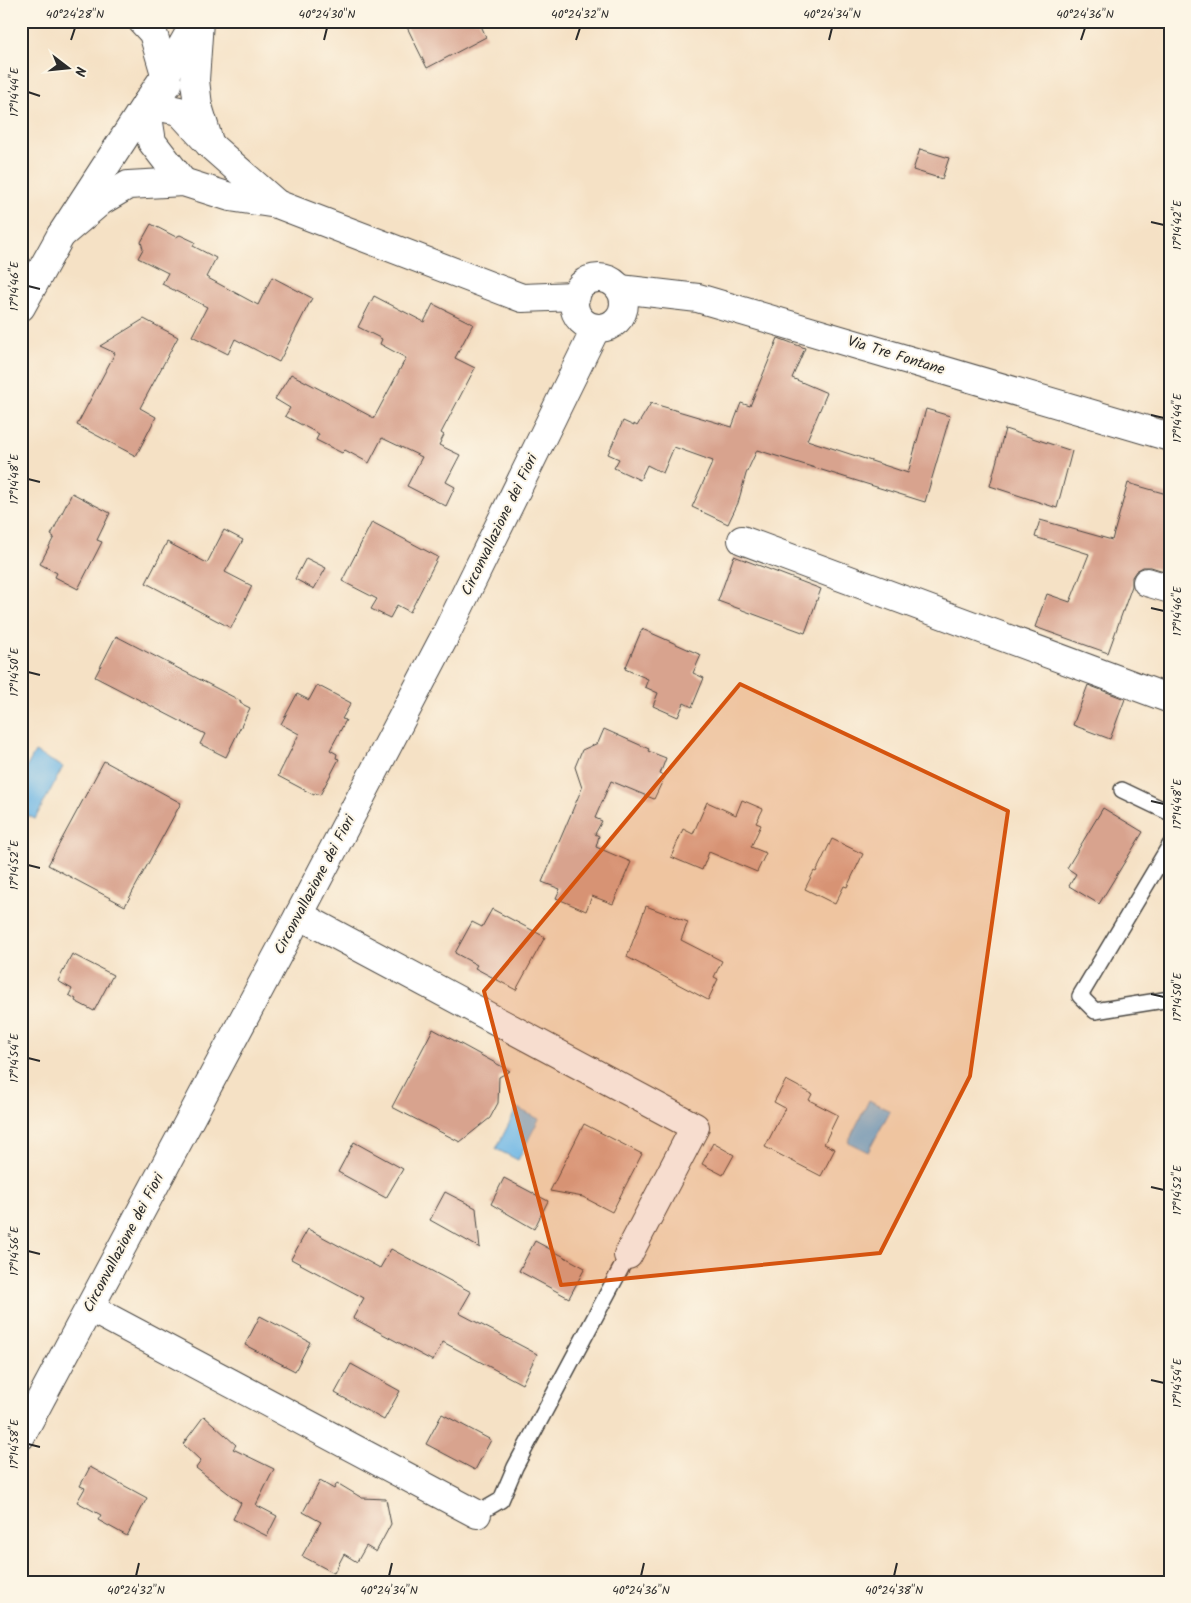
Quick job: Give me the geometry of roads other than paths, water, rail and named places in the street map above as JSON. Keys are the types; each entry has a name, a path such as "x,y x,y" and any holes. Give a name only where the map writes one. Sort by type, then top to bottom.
{"street":[{"path":"142,21 154,32 164,76 179,111 210,145 277,204"},
{"path":"21,307 61,235 164,76 197,21"},
{"path":"197,21 195,80 198,106 210,145"},
{"path":"146,104 179,111"},
{"path":"146,104 152,142 183,182"},
{"path":"61,235 101,201 128,185 183,182 230,197 277,204 522,298 576,296"},
{"path":"599,278 608,280 620,289 624,299 620,318 614,324 596,328 582,322 577,314 575,305 576,296 583,285 599,278"},
{"name":"Via Tre Fontane","path":"620,289 698,298 1170,437"},
{"name":"Circonvallazione dei Fiori","path":"21,1436 299,915 445,636 596,328"},
{"path":"742,540 1170,699"},
{"path":"299,915 695,1127 628,1255"},
{"path":"90,1308 476,1514"}],"lane":[{"path":"1122,790 1170,813"},
{"path":"1170,845 1080,996 1095,1011 1170,999"},
{"path":"476,1514 501,1500 515,1467 628,1255"}],"water":[{"path":"35,752 63,767 35,819 21,812 21,777"},
{"path":"869,1100 890,1111 868,1152 848,1142"},
{"path":"517,1108 539,1119 518,1160 496,1149"}]}
